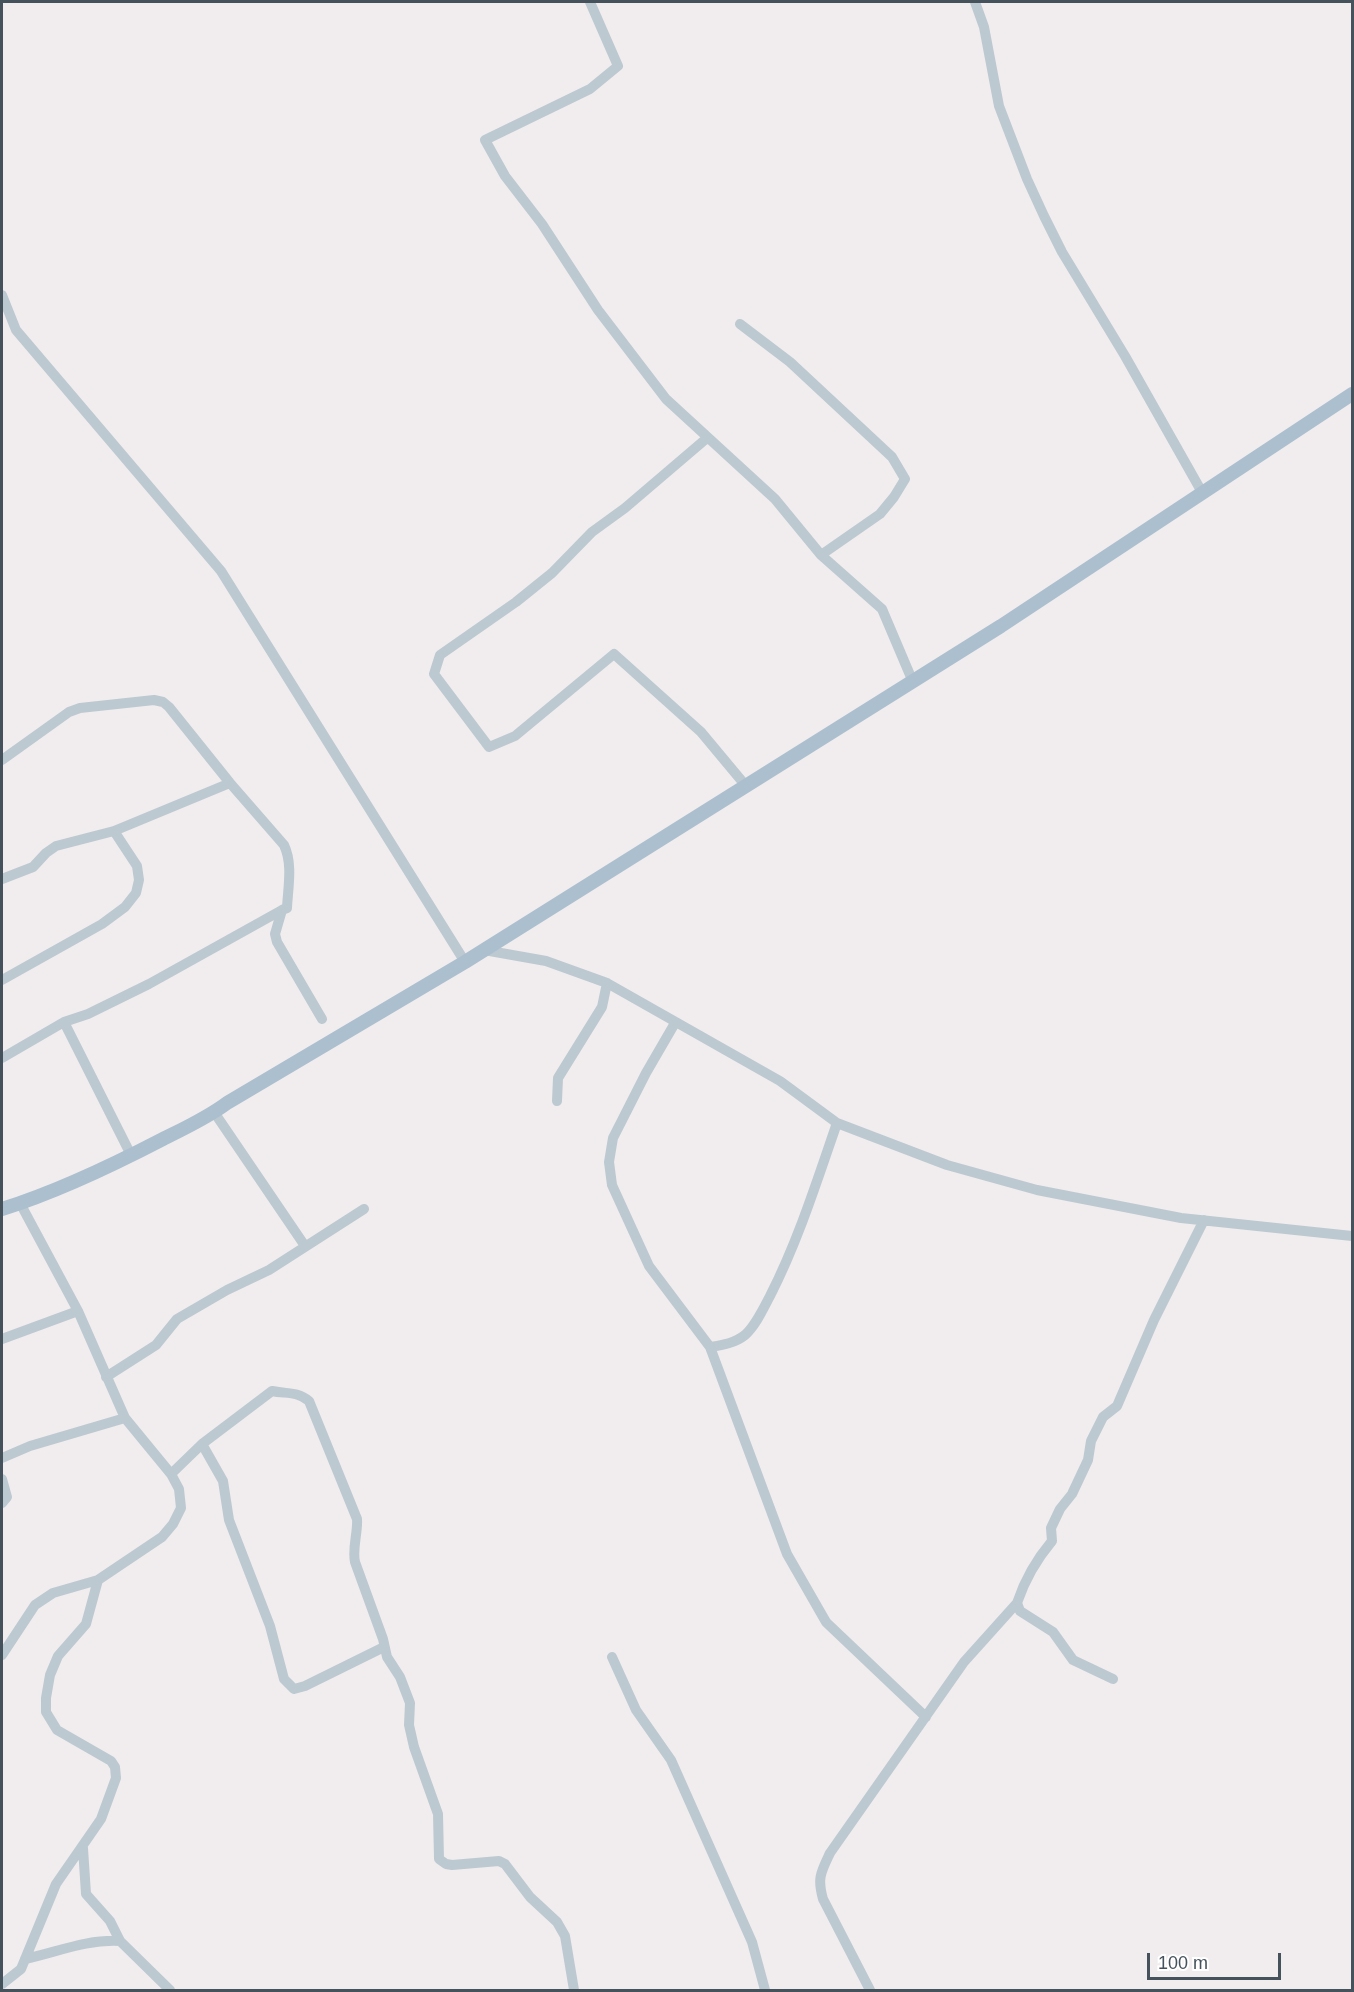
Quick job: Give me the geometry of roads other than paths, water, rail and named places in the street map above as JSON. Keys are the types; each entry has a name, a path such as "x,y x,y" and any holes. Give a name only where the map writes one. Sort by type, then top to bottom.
{"main road":[{"path":"2,1209 131,1155 214,1112 465,962 1001,626 1353,394"}],"street":[{"path":"590,2 618,66 590,90 486,140 505,176 542,224 598,310 666,399 775,499 821,555 882,609 913,682"},
{"path":"975,2 984,27 999,106 1044,216 1062,252 1125,356 1203,494"},
{"path":"2,295 16,330 221,571 465,962"},
{"path":"740,324 790,362 875,441 892,457 905,478 894,497 880,514 821,555"},
{"path":"707,438 625,508 592,532 552,573 516,602 440,655 434,674 489,747 514,736 614,654 701,732 746,786"},
{"path":"2,760 69,712 80,708 154,700 163,702 284,845 289,855 286,908 149,984 88,1014 64,1022 2,1058"},
{"path":"2,879 33,867 56,846 114,831 230,783"},
{"path":"2,980 102,924 125,907 136,893 140,880 137,866 114,831"},
{"path":"282,910 275,934 277,942 322,1019"},
{"path":"484,950 546,961 607,984 780,1081 837,1123 947,1166 1037,1190 1181,1218 1353,1236"},
{"path":"557,1101 558,1078 602,1007 607,984"},
{"path":"64,1022 131,1155"},
{"path":"675,1023 646,1073 614,1138 609,1162 612,1185 649,1266 710,1347 787,1554 826,1622 926,1717"},
{"path":"214,1112 305,1246"},
{"path":"710,1347 730,1344 745,1335 759,1316 780,1277 837,1123"},
{"path":"2,1655 35,1605 53,1593 98,1580 162,1537 182,1508 179,1490 171,1474 125,1418 78,1311 20,1203"},
{"path":"106,1377 156,1345 177,1319 227,1290 268,1270 364,1209"},
{"path":"870,1990 823,1899 819,1886 819,1875 830,1853 964,1662 1017,1603 1036,1560 1052,1541 1052,1528 1060,1509 1072,1494 1088,1460 1091,1441 1103,1417 1117,1406 1154,1320 1204,1220"},
{"path":"2,1339 78,1311"},
{"path":"171,1474 202,1444 272,1390 286,1394 293,1392 309,1401 357,1519 358,1530 353,1554 355,1562 383,1639 387,1657 400,1677 410,1703 409,1725 414,1747 438,1814 439,1859 452,1865 499,1861 505,1864 522,1889 557,1922 565,1936 574,1990"},
{"path":"2,1458 30,1446 125,1418"},
{"path":"202,1444 223,1481 229,1520 270,1626 284,1679 289,1685 294,1689 305,1686 384,1647"},
{"path":"2,1479 7,1497 2,1503"},
{"path":"2,1984 21,1969 56,1884 101,1819 116,1778 115,1767 111,1761 57,1730 46,1712 50,1675 58,1656 86,1624 98,1580"},
{"path":"1017,1603 1020,1611 1053,1632 1073,1660 1113,1679"},
{"path":"612,1657 636,1710 657,1737 676,1771 752,1942 765,1990"},
{"path":"83,1848 86,1894 110,1921 120,1941 170,1990"},
{"path":"25,1959 75,1945 105,1940 120,1941"}]}
